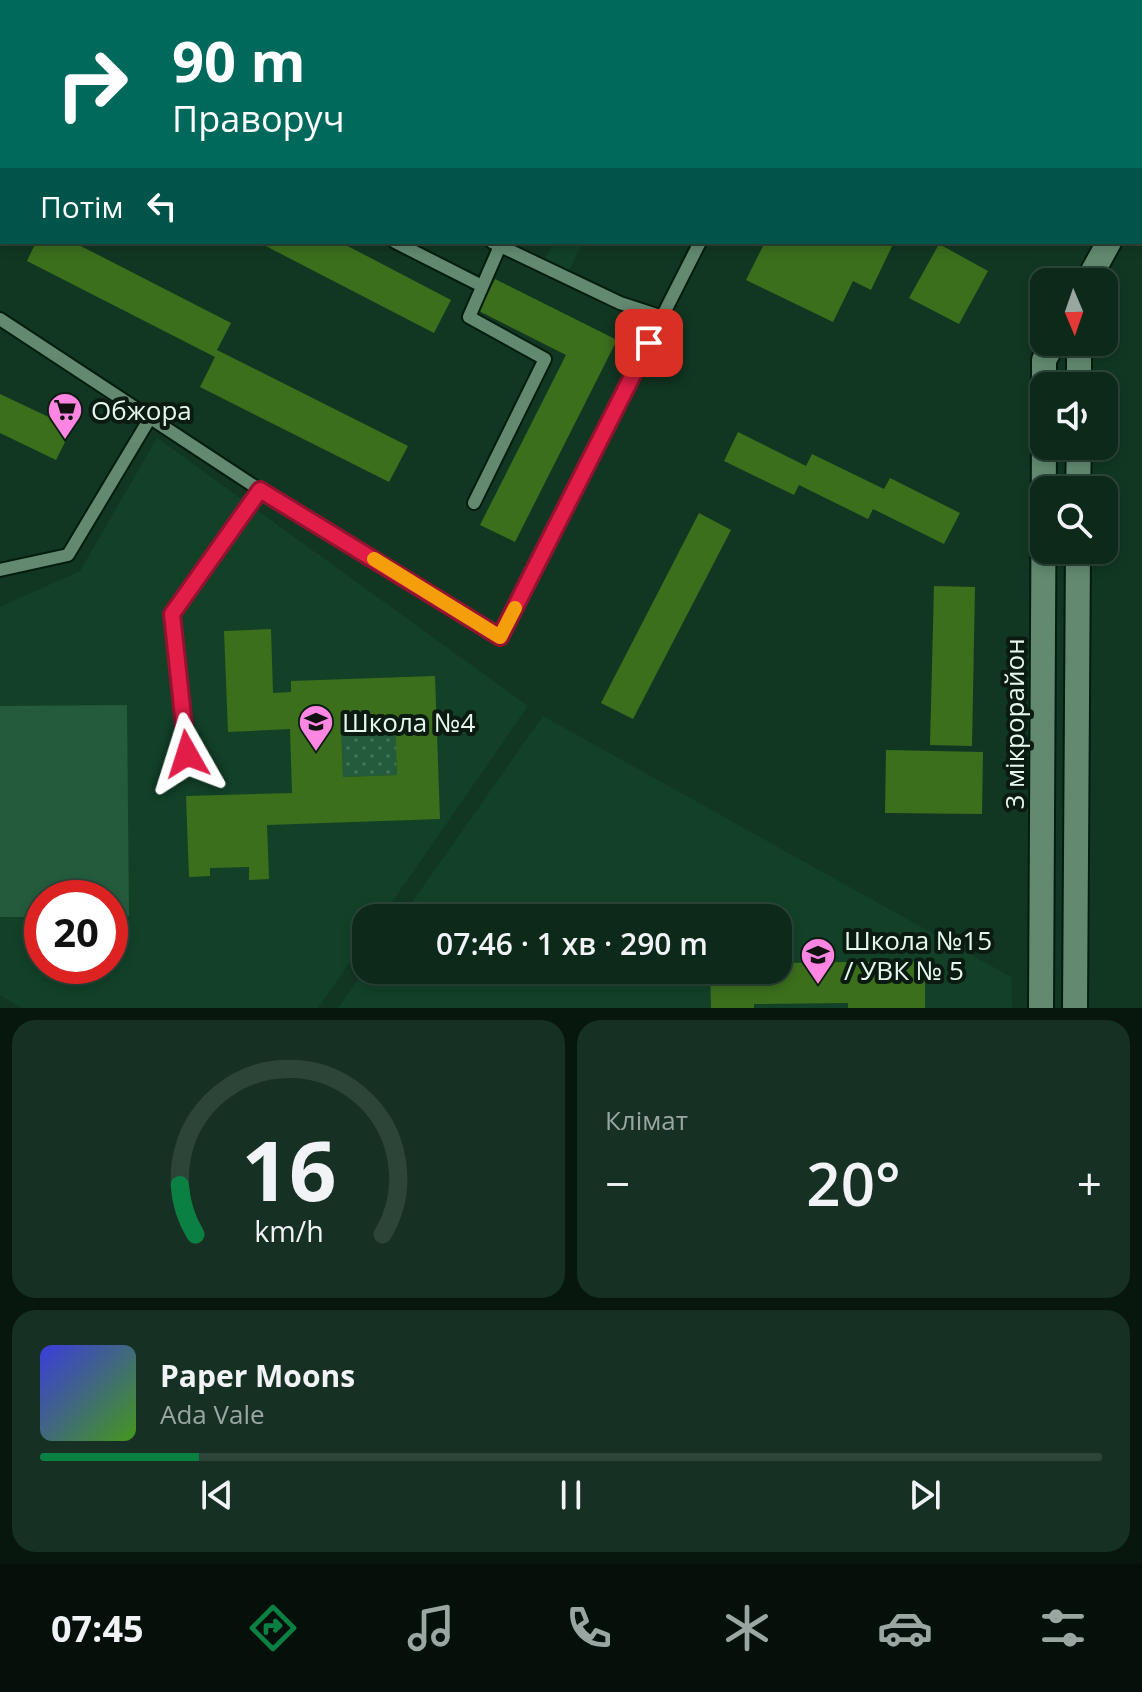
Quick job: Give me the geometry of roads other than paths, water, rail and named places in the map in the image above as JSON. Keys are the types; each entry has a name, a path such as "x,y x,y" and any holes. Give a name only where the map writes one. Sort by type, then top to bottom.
{"street":[{"path":"1095,268 1108,244"},
{"name":"3 мікрорайон","path":"1041,1008 1044,460"},
{"path":"1075,1008 1078,564"}],"lane":[{"path":"399,244 482,286"},
{"path":"474,503 545,359 469,317 496,244 620,303 663,317"},
{"path":"0,319 260,490 500,637 699,244"},
{"path":"0,570 68,555 150,418"},
{"path":"187,754 172,614 260,490"}],"place":[{"name":"Обжора","path":"65,441"},
{"name":"Школа №4","path":"316,753"},
{"name":"Школа №15 / УВК № 5","path":"818,986"}]}
